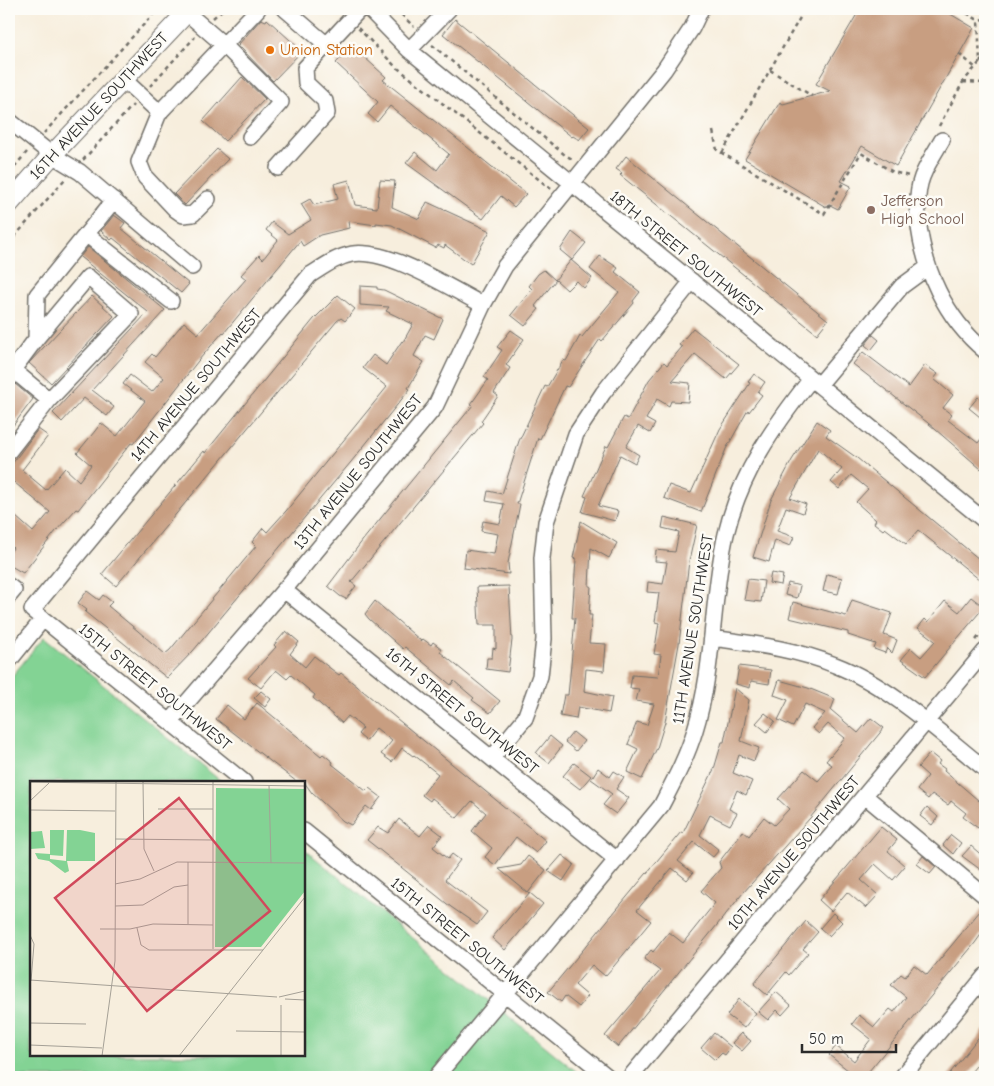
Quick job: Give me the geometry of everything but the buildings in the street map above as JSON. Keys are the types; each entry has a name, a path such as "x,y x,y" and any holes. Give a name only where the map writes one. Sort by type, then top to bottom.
{"main road":[{"name":"16TH AVENUE SOUTHWEST","path":"9,204 52,155 188,10"}],"street":[{"path":"208,199 193,214 184,215 176,210 145,177 139,162 160,113 258,9"},
{"path":"285,9 326,45"},
{"name":"18TH STREET SOUTHWEST","path":"370,9 409,50 985,521"},
{"path":"409,50 449,9"},
{"name":"13TH AVENUE SOUTHWEST","path":"170,722 284,590 435,407 483,304 505,266 664,70 692,28 702,9"},
{"path":"188,10 204,28 224,45 281,102 250,137"},
{"path":"278,168 327,113 325,101 306,84 305,68 355,14"},
{"path":"123,80 160,113"},
{"path":"9,124 11,122 52,155 75,168 192,267"},
{"path":"940,134 922,177 917,201 920,240 932,282 950,312 974,342 985,351"},
{"path":"36,339 37,295 114,200"},
{"path":"86,234 171,301"},
{"name":"14TH AVENUE SOUTHWEST","path":"43,620 32,610 310,275 331,262 352,254 377,255 402,263 483,304"},
{"name":"11TH AVENUE SOUTHWEST","path":"436,1077 661,806 684,763 702,701 712,638 716,582 727,532 749,471 774,425 902,286 928,267"},
{"path":"9,451 49,400 132,314 88,277 11,372 49,400"},
{"path":"492,758 525,718 540,676 544,638 542,558 546,522 576,434 603,393 692,281"},
{"path":"9,586 14,590 9,596"},
{"name":"16TH STREET SOUTHWEST","path":"284,590 617,860"},
{"path":"9,661 43,620"},
{"name":"15TH STREET SOUTHWEST","path":"43,620 243,781"},
{"path":"712,638 793,651 836,665 871,682 926,722 985,769"},
{"name":"10TH AVENUE SOUTHWEST","path":"630,1077 985,651"},
{"path":"864,796 985,896"},
{"name":"15TH STREET SOUTHWEST","path":"305,832 608,1077"},
{"path":"902,1077 985,976"}],"path":[{"path":"9,173 158,9"},
{"path":"9,243 75,168 223,9"},
{"path":"396,9 422,36 550,143 574,160"},
{"path":"722,153 806,9"},
{"path":"960,9 978,20 985,20"},
{"path":"355,14 395,66 551,189 554,186"},
{"path":"978,20 980,62"},
{"path":"960,54 976,68"},
{"path":"940,134 963,82 985,57"},
{"path":"770,70 812,96"},
{"path":"963,82 985,83"},
{"path":"713,131 717,150 824,214 861,153 894,172 912,176"}],"green space":[{"path":"44,637 221,781 30,781 30,1056 305,1056 305,850 583,1077 9,1077 9,680"}],"place":[{"name":"Union Station","path":"270,50"},
{"name":"Jefferson High School","path":"871,210"}]}
